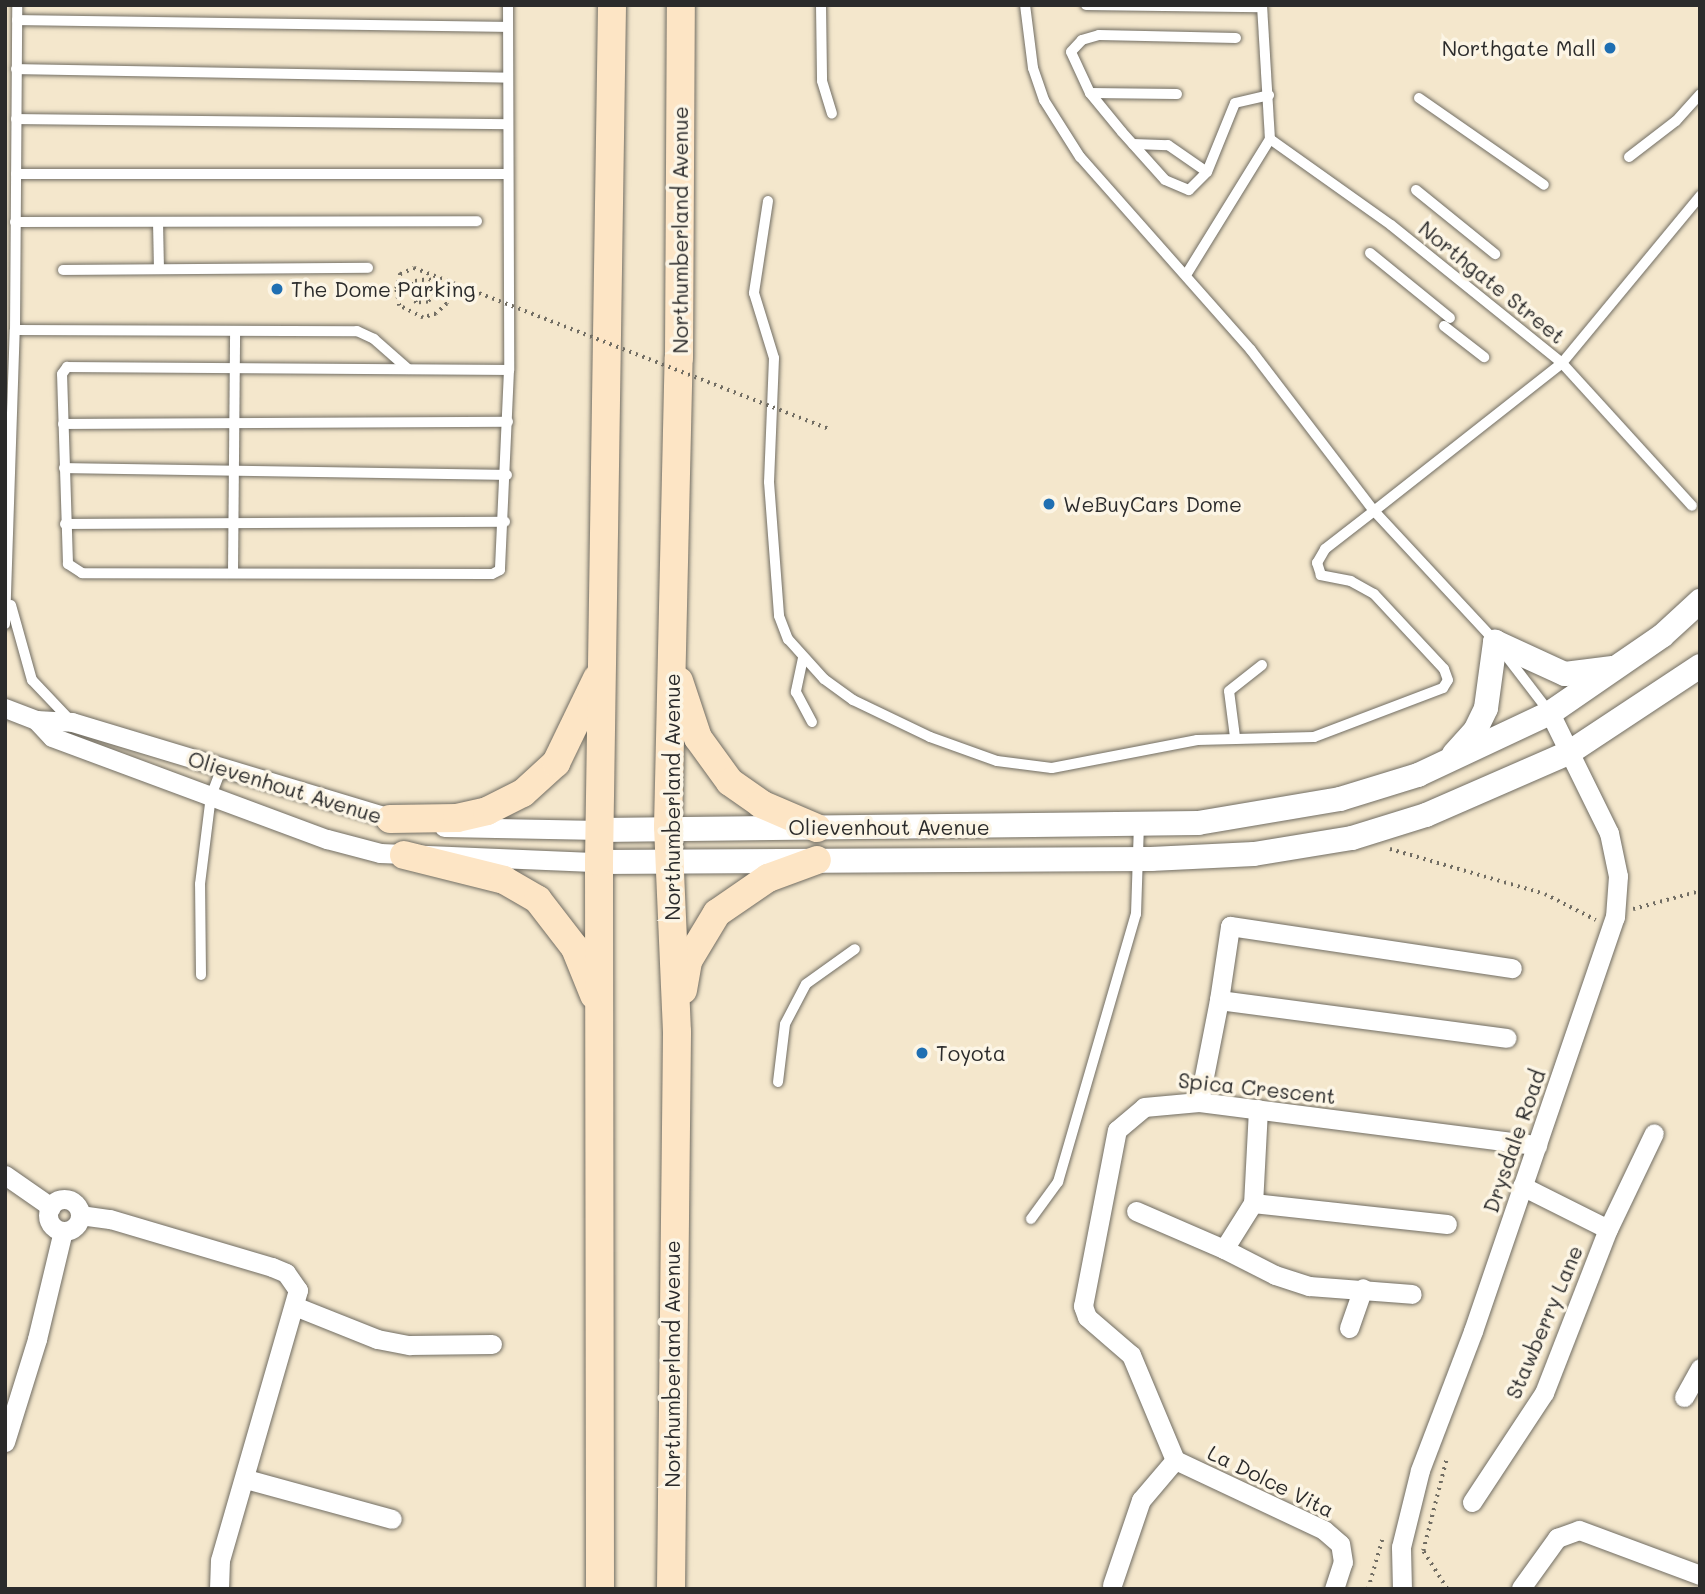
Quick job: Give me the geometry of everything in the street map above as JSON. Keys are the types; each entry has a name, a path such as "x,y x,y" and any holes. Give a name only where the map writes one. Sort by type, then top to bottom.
{"main road":[{"path":"600,1589 599,862 612,5"},
{"name":"Northumberland Avenue","path":"671,1589 677,1032 668,827 673,658 681,5"},
{"path":"673,658 698,738 714,764 750,797 817,828"},
{"path":"390,819 457,818 487,811 523,793 556,763 568,745 601,671"},
{"path":"404,855 504,880 538,900 575,948 599,1007"},
{"path":"677,1032 688,961 717,913 768,878 817,860"}],"street":[{"name":"Olievenhout Avenue","path":"5,708 36,720 72,722 390,819 462,829 600,830 668,827 817,828 1198,823 1340,799 1447,761 1550,713 1621,664 1700,601"},
{"path":"1447,761 1475,731 1486,708 1496,642 1565,674 1597,672 1621,664"},
{"name":"Olievenhout Avenue","path":"36,720 52,737 327,839 404,855 599,862 1137,859 1254,854 1352,838 1426,815 1570,752 1700,666"},
{"name":"Drysdale Road","path":"1402,1589 1401,1547 1420,1470 1537,1145 1608,921 1618,876 1609,833 1550,713"},
{"path":"1199,1102 1230,926 1512,968"},
{"path":"1219,1000 1506,1038"},
{"name":"Spica Crescent","path":"1083,1306 1117,1130 1144,1107 1199,1102 1537,1145"},
{"path":"1224,1249 1253,1203 1258,1109"},
{"name":"Stawberry Lane","path":"1472,1502 1544,1393 1608,1229 1654,1133"},
{"path":"5,1175 51,1207"},
{"name":"Stawberry Lane","path":"1522,1186 1608,1229"},
{"path":"51,1207 69,1200 80,1215 110,1219 272,1267 294,1280 297,1307 220,1560 219,1589"},
{"path":"1253,1203 1447,1224"},
{"path":"51,1207 50,1222 63,1231 74,1228 80,1215"},
{"path":"1136,1211 1291,1281 1412,1294"},
{"path":"5,1442 37,1339 63,1231"},
{"path":"1349,1328 1363,1287"},
{"name":"La Dolce Vita","path":"1083,1306 1092,1324 1130,1355 1175,1460 1333,1536 1343,1554 1334,1589"},
{"path":"297,1307 377,1339 410,1345 492,1344"},
{"path":"1684,1396 1700,1368"},
{"name":"La Dolce Vita","path":"1111,1587 1141,1500 1175,1460"},
{"path":"246,1479 392,1519"},
{"path":"1521,1588 1557,1538 1579,1530 1700,1575"}],"lane":[{"path":"5,624 9,594 15,330 15,222 10,185 16,174 11,136 16,118 17,5"},
{"path":"508,5 509,370 503,566 492,574 76,571 66,559 62,374 67,366 509,370"},
{"path":"821,5 822,82 832,114"},
{"path":"1025,5 1033,68 1055,119 1080,157 1186,275 1296,405 1374,511 1496,642 1550,713"},
{"path":"1086,5 1262,6 1270,139 1186,275"},
{"path":"17,20 508,27"},
{"path":"5,34 17,34"},
{"path":"1236,38 1113,35 1082,40 1071,52 1073,64 1090,93 1133,144 1165,180 1189,190 1206,172 1236,103 1269,95"},
{"path":"16,69 508,78"},
{"path":"5,85 17,86"},
{"path":"1090,93 1177,94"},
{"path":"1629,157 1676,121 1700,94"},
{"path":"1419,98 1544,185"},
{"path":"16,118 508,124"},
{"name":"Northgate Street","path":"1235,737 1314,737 1366,721 1446,685 1444,669 1374,594 1351,581 1321,575 1318,567 1325,550 1562,363 1391,225 1270,139"},
{"path":"1133,144 1168,145 1206,172"},
{"path":"16,174 508,174"},
{"path":"1416,190 1495,254"},
{"path":"1692,506 1562,363 1700,196"},
{"path":"768,201 754,293 774,358 769,482 772,554 779,615 803,658 824,680 884,716 998,761 1052,768 1197,740 1235,737 1229,691 1262,665"},
{"path":"15,222 477,221"},
{"path":"158,222 159,268"},
{"path":"1370,253 1484,357"},
{"path":"63,270 368,268"},
{"path":"15,330 357,331 374,339 408,369"},
{"path":"233,573 235,331"},
{"path":"63,424 234,421 508,422"},
{"path":"64,468 507,475"},
{"path":"65,524 505,522"},
{"path":"9,594 32,680 72,722"},
{"path":"803,658 796,692 811,722"},
{"path":"201,975 200,884 211,796 222,767"},
{"path":"1031,1219 1050,1195 1065,1162 1136,914 1139,824"},
{"path":"778,1082 785,1024 806,984 855,949"}],"path":[{"path":"430,288 435,295 428,302 416,303 409,291 415,281 429,279 450,289 447,304 436,314 423,318 399,306 396,289 400,274 421,270 829,429"},
{"path":"1382,852 1390,849 1545,894 1608,921 1660,898 1700,891"},
{"path":"1447,1589 1423,1550 1450,1445"}],"place":[{"name":"Northgate Mall","path":"1610,48"},
{"name":"The Dome Parking","path":"277,289"},
{"name":"WeBuyCars Dome","path":"1049,504"},
{"name":"Toyota","path":"922,1053"}]}
